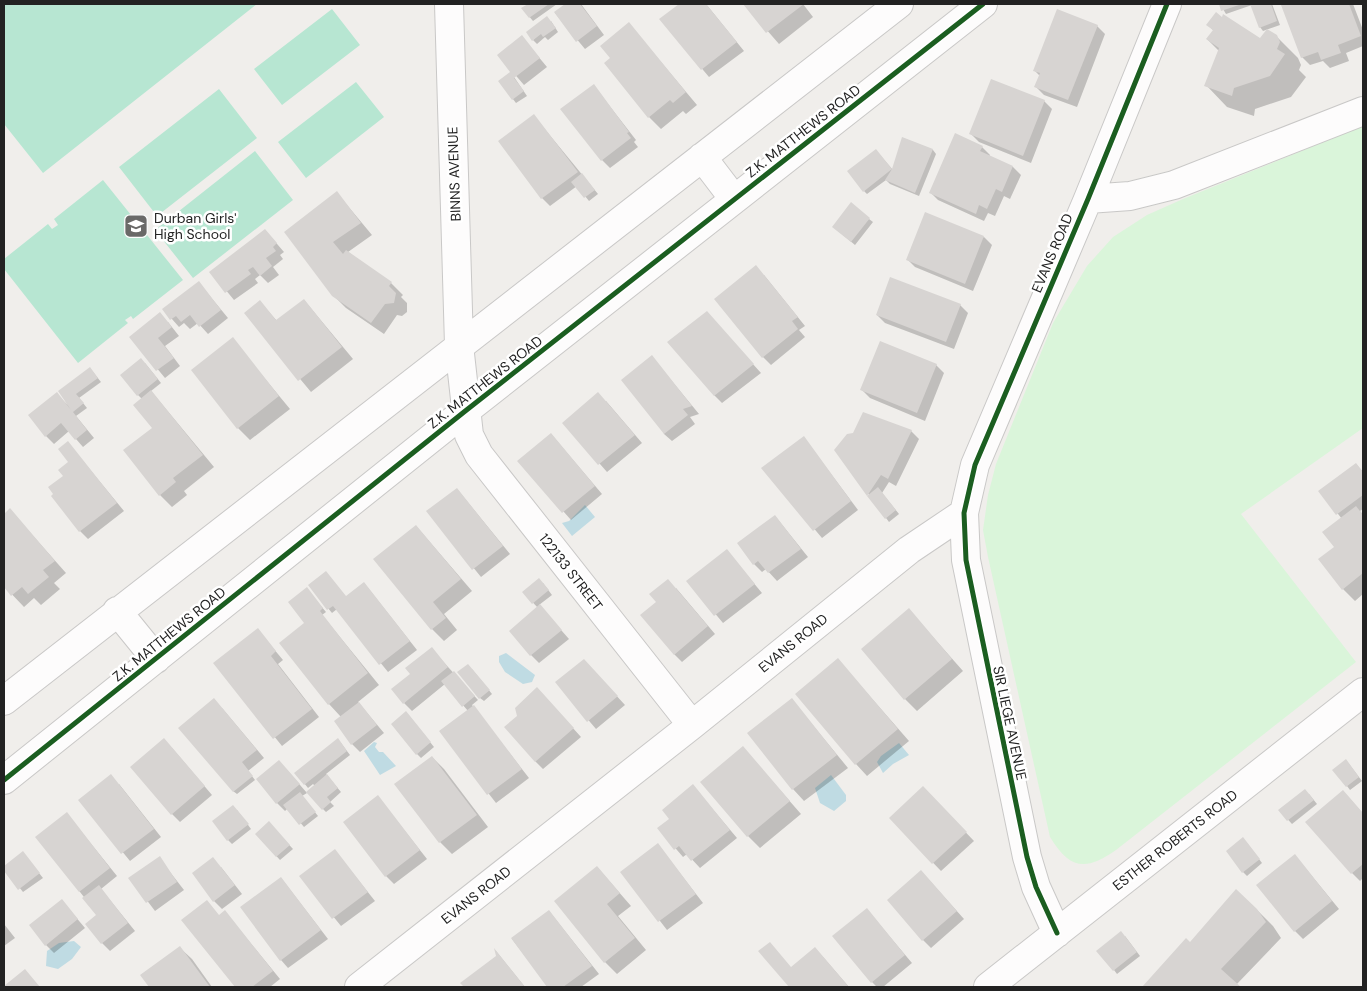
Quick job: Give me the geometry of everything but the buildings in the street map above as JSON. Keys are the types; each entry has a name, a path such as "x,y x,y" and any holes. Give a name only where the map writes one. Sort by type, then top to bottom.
{"street":[{"name":"BINNS AVENUE","path":"449,4 459,344 464,412"},
{"path":"4,701 459,344 899,4"},
{"name":"Z.K. MATTHEWS ROAD","path":"4,780 464,412 983,4"},
{"name":"EVANS ROAD","path":"359,987 692,725 909,550 964,513 975,465 1088,199 1167,4"},
{"path":"1088,199 1130,196 1174,185 1363,111"},
{"path":"702,157 734,200"},
{"name":"122133 STREET","path":"464,412 469,435 479,455 692,725"},
{"name":"SIR LIEGE AVENUE","path":"964,513 968,569 1027,857 1036,887 1057,933"},
{"path":"117,611 156,659"},
{"name":"ESTHER ROBERTS ROAD","path":"988,987 1363,692"}],"green space":[{"path":"4,4 257,4 43,173 4,124"},
{"path":"332,9 360,45 282,105 254,69"},
{"path":"356,82 384,117 306,178 278,142"},
{"path":"219,89 257,138 157,216 119,167"},
{"path":"1363,126 1363,428 1241,514 1356,662 1116,850 1096,861 1079,864 1065,856 1050,837 988,557 983,530 988,495 996,464 1053,323 1087,266 1113,237 1147,215 1183,199"},
{"path":"255,151 293,200 193,278 155,230"},
{"path":"103,180 183,280 133,319 131,316 125,320 128,323 78,363 4,269 4,259 48,224 52,229 58,225 54,219"}],"water":[{"path":"585,505 595,517 572,536 562,523 569,521"},
{"path":"506,653 535,675 532,682 523,684 505,672 499,662 499,656"},
{"path":"374,742 377,743 375,747 379,752 383,752 396,766 380,775 364,751"},
{"path":"899,743 909,755 893,764 883,773 877,762 881,756"},
{"path":"831,775 846,795 846,801 834,811 820,803 815,788"},
{"path":"74,941 81,947 72,959 58,969 46,966 47,951 59,943"}],"cycle path":[{"path":"4,780 464,412 983,4"},
{"path":"1057,933 1036,887 1027,857 966,560 964,513 975,465 1088,199 1167,4"}],"place":[{"name":"Durban Girls' High School","path":"136,226"}]}
